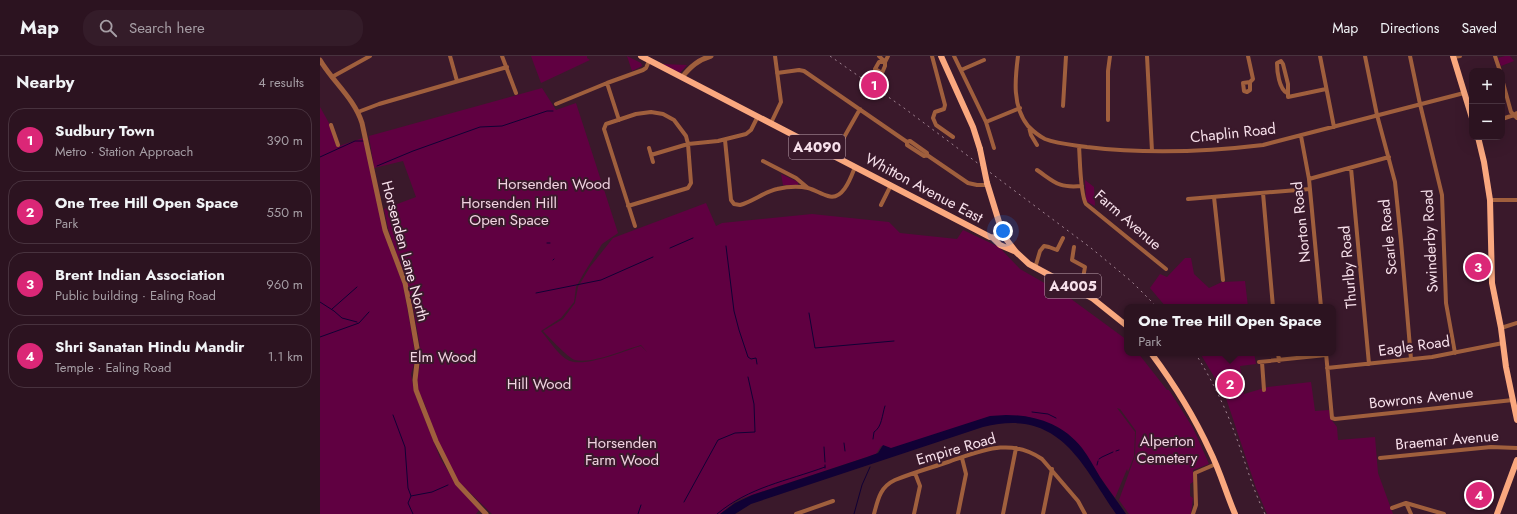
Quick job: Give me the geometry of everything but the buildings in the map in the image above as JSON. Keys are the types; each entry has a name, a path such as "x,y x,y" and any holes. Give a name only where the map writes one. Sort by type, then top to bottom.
{"main road":[{"name":"Whitton Avenue East","path":"641,56 993,238 1003,235"},
{"name":"A4005","path":"941,56 973,127 1003,235 1016,252 1035,268 1078,289 1104,306 1124,323"},
{"path":"1456,56 1469,109"},
{"path":"1479,140 1490,200 1492,283 1514,396 1517,420"},
{"name":"A4005","path":"993,238 1000,245 1016,252"},
{"path":"1153,356 1169,377 1193,417 1216,464 1235,514"},
{"path":"1497,514 1517,460"}],"street":[{"path":"332,77 370,56"},
{"path":"450,56 457,81"},
{"path":"502,56 516,93"},
{"path":"682,77 690,66 711,56"},
{"path":"772,123 781,102 775,56"},
{"path":"879,56 885,62 888,56"},
{"path":"932,56 945,106 944,109 935,112 933,118 936,125 953,137"},
{"path":"954,56 986,122 994,148"},
{"name":"Chaplin Road","path":"1018,56 1015,87 1020,108 1029,126 1031,135 1037,144"},
{"path":"1064,106 1066,56"},
{"path":"1108,120 1108,71 1110,56"},
{"path":"1147,56 1152,151"},
{"path":"1248,56 1253,79 1250,82"},
{"path":"1320,56 1334,127"},
{"name":"Scarle Road","path":"1365,56 1395,182 1401,235 1411,360"},
{"name":"Swinderby Road","path":"1410,56 1442,195 1446,303 1455,353"},
{"path":"1495,56 1499,68"},
{"name":"Horsenden Lane North","path":"320,60 349,97 358,112 362,123 385,230 404,283 410,308 418,354 415,380 416,390 438,446 457,483 486,514"},
{"path":"556,104 643,70 646,68 649,60"},
{"path":"961,70 984,60"},
{"path":"1281,61 1288,84 1289,91 1287,95 1281,85 1278,74 1277,63 1281,61"},
{"path":"358,112 379,104 507,67"},
{"path":"777,73 799,70 804,71 907,142 907,145 924,156 927,155 968,183 977,185 988,184"},
{"path":"607,83 619,120"},
{"path":"1287,95 1326,89"},
{"path":"1505,90 1511,112 1516,115"},
{"name":"Chaplin Road","path":"1029,126 1044,138 1079,146 1118,150 1152,151 1241,148 1263,145 1301,136 1464,93"},
{"path":"986,122 1020,108"},
{"path":"834,155 860,109"},
{"path":"628,206 688,188 692,181 686,136 674,120 663,114 650,112 644,113 606,124 604,126 604,129 628,206 635,226"},
{"path":"1505,118 1516,115"},
{"path":"651,155 688,144 725,140 749,133 758,116"},
{"path":"331,125 338,145"},
{"name":"Norton Road","path":"1301,136 1309,179 1321,304"},
{"path":"725,140 731,200 734,204 740,205 747,203 775,189 791,187 809,188"},
{"name":"Farm Avenue","path":"1079,146 1082,186 1084,201 1086,204 1166,269"},
{"path":"649,148 653,162"},
{"path":"1309,179 1389,157"},
{"path":"763,161 796,178 809,188 830,197 841,194 855,167"},
{"name":"Thurlby Road","path":"1351,168 1369,364"},
{"name":"Farm Avenue","path":"1037,170 1059,185 1067,187 1082,186"},
{"path":"881,205 891,185"},
{"path":"1188,199 1310,189"},
{"path":"1263,193 1273,304"},
{"path":"1214,197 1223,280"},
{"path":"1490,200 1517,200"},
{"path":"1035,268 1040,251 1044,246 1057,250 1063,238"},
{"path":"1074,247 1072,260 1085,268 1083,278 1078,289"},
{"path":"1501,328 1517,323"},
{"name":"Eagle Road","path":"1327,368 1411,360 1503,343"},
{"path":"1278,356 1279,361"},
{"path":"1264,390 1261,362 1313,356"},
{"path":"1326,356 1327,368"},
{"name":"Bowrons Avenue","path":"1327,368 1332,418 1335,419 1514,396"},
{"name":"Empire Road","path":"874,514 880,493 885,487 895,480 990,448 1006,447 1016,448 1037,455 1052,469 1078,500 1085,514"},
{"name":"Braemar Avenue","path":"1380,458 1492,447 1517,448"},
{"path":"1003,514 1016,448"},
{"path":"958,514 966,474 962,458"},
{"path":"1193,514 1196,505 1195,473 1216,464"},
{"path":"1043,514 1052,469"},
{"path":"914,514 920,486 915,473"},
{"path":"796,514 808,512 833,501"},
{"path":"1406,503 1410,514"},
{"path":"1392,508 1406,503 1444,514"}],"green space":[{"path":"531,56 587,56 590,60 541,83"},
{"path":"627,56 641,63 642,66 632,71"},
{"path":"1510,56 1514,61 1501,66 1498,58"},
{"path":"662,64 687,65 680,73"},
{"path":"542,88 556,110 576,103 618,233 602,244 576,287 574,302 561,318 541,331 562,356 573,362 592,361 641,346 647,352 641,345 608,356 582,361 575,360 563,352 543,331 563,319 575,303 578,287 590,267 613,238 706,203 716,226 722,223 812,214 889,222 900,233 957,239 963,230 999,247 1020,269 1067,296 1124,338 1124,356 1140,356 1167,390 1169,390 1193,428 1209,464 1193,470 1193,482 1190,484 1190,496 1193,498 1191,514 1129,514 1119,500 1135,456 1136,431 1120,409 1117,408 1135,432 1134,456 1115,498 1074,441 1058,427 1028,417 1001,416 893,449 881,446 876,454 737,500 720,514 492,514 458,481 437,440 425,405 418,390 417,380 421,360 413,307 388,228 384,209 416,197 403,161 374,168 369,136"},
{"path":"320,107 329,123 336,145 339,146 363,138 389,247 403,284 414,347 414,364 411,374 414,391 440,458 453,479 479,510 476,514 320,514"},
{"path":"781,174 798,182 798,185 783,185"},
{"path":"1085,180 1094,187 1095,206 1086,201"},
{"path":"1185,258 1191,258 1194,274 1209,288 1222,282 1245,281 1248,304 1163,304 1150,288 1160,274 1167,277"},
{"path":"1202,356 1255,356 1256,364 1240,366 1244,394 1268,387 1311,382 1315,411 1329,410 1330,418 1337,427 1338,440 1375,437 1378,473 1393,514 1267,514 1256,488 1225,395"}],"shaded area":[{"path":"1017,415 1048,422 1066,433 1085,451 1100,477 1126,514 1116,514 1091,475 1078,458 1049,432 1031,425 1009,423 983,427 751,504 735,514 720,514 735,503 752,495 878,453 883,445 891,448 990,416"}],"waterway":[{"path":"377,166 413,151 480,127 502,126 547,111 553,111"},
{"path":"320,157 355,141 364,141"},
{"path":"537,219 543,219"},
{"path":"670,248 693,238"},
{"path":"726,246 734,311 748,357 751,359 756,358 757,364"},
{"path":"536,293 601,280 653,257"},
{"path":"332,309 357,287"},
{"path":"320,302 342,318 357,322"},
{"path":"320,337 359,323 369,312"},
{"path":"809,313 815,348 894,341"},
{"path":"684,502 718,440 735,433 755,432 754,404 748,377"},
{"path":"873,439 874,432 879,427 885,406"},
{"path":"1032,412 1048,414 1056,418"},
{"path":"393,415 405,447 408,488 411,496 408,503 413,514"},
{"path":"844,443 845,451"},
{"path":"824,447 825,462"},
{"path":"1099,459 1113,452"},
{"path":"1097,465 1098,461"},
{"path":"717,514 742,497 755,491 825,467"},
{"path":"854,514 862,485 870,467"},
{"path":"411,496 432,492 448,485"},
{"path":"638,514 641,505"}],"railway":[{"path":"830,56 904,108 1091,248 1131,281 1154,304"},
{"path":"1197,356 1225,409 1235,433 1254,489 1265,514"}],"place":[{"name":"Sudbury Town","path":"874,85"},
{"name":"Brent Indian Association","path":"1478,267"},
{"name":"One Tree Hill Open Space","path":"1230,384"},
{"name":"Shri Sanatan Hindu Mandir","path":"1479,495"}],"park label":[{"name":"Horsenden Wood","path":"554,184"},
{"name":"Horsenden Hill Open Space","path":"509,212"},
{"name":"Elm Wood","path":"443,357"},
{"name":"Hill Wood","path":"539,384"},
{"name":"Alperton Cemetery","path":"1167,450"},
{"name":"Horsenden Farm Wood","path":"622,452"}]}
